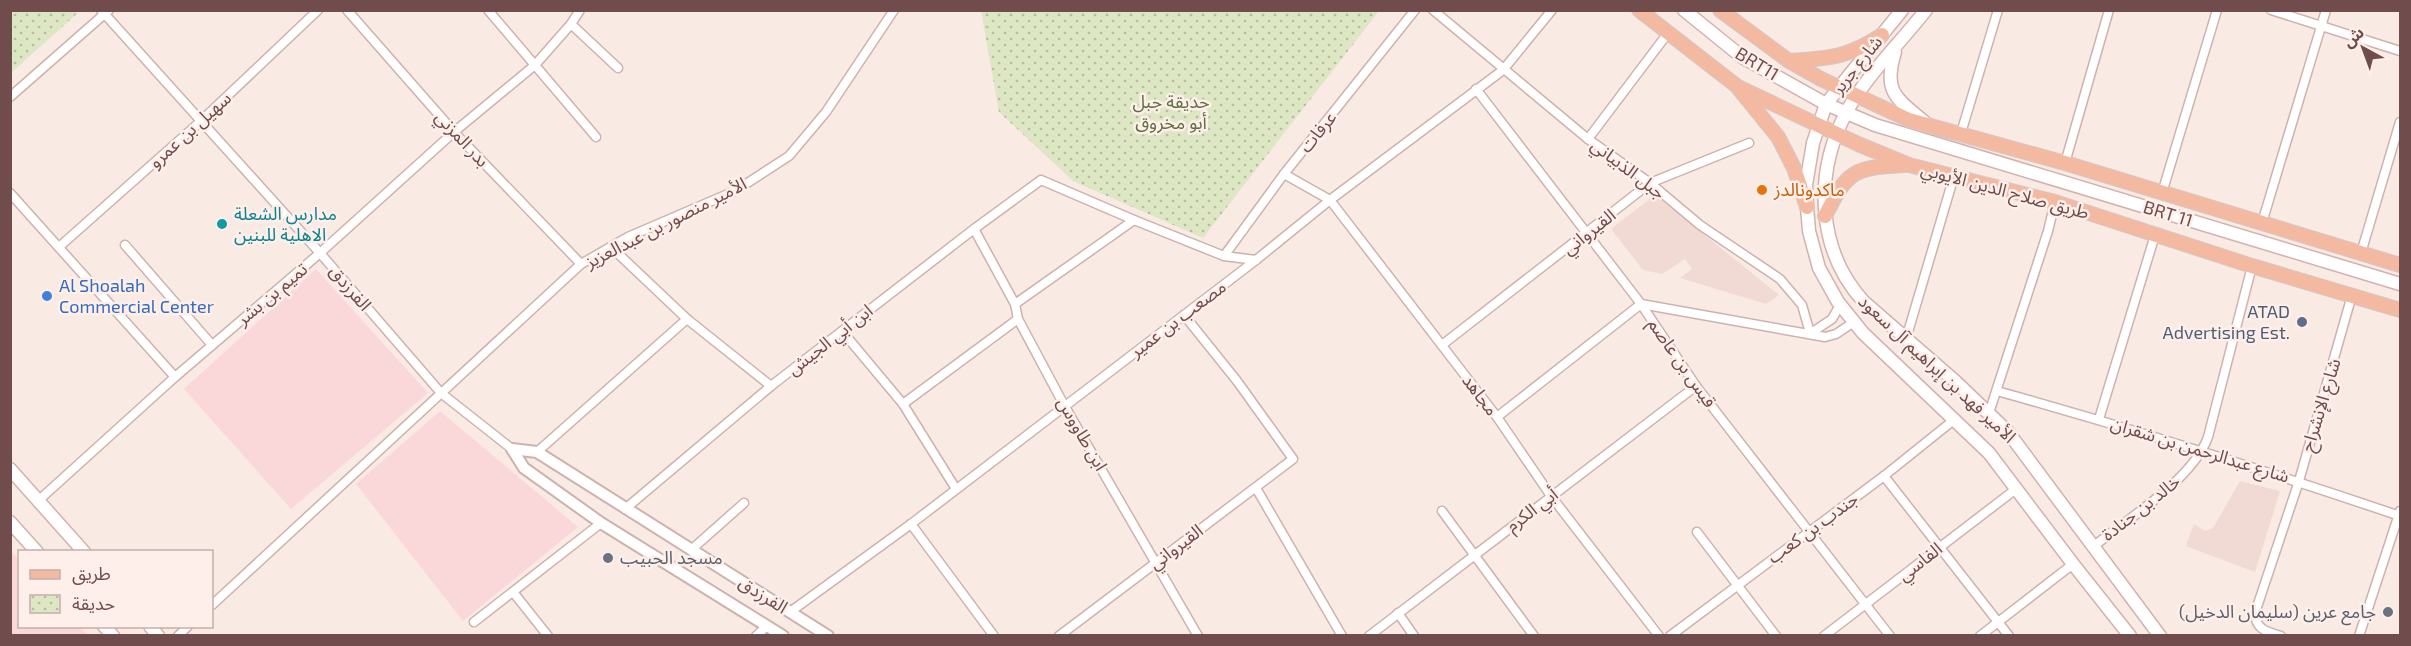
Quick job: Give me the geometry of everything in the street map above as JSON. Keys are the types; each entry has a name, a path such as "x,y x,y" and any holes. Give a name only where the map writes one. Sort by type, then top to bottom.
{"main road":[{"name":"طريق صلاح الدين الأيوبي","path":"1639,10 1738,87 1820,124 1836,134 1909,165 2055,202 2252,266 2400,310"},
{"name":"BRT11","path":"1684,10 1742,57 1836,108 1875,125 1935,144"},
{"path":"1720,10 1790,61 1839,89 1909,120 2065,163 2400,265"},
{"name":"شارع جرير","path":"1820,124 1836,108 1839,89 1902,10"},
{"name":"شارع جرير","path":"1896,47 1926,10"},
{"path":"1790,61 1821,59 1858,50 1882,35"},
{"name":"الأمير فهد بن إبراهيم آل سعود","path":"1896,47 1857,97 1836,108 1836,134 1826,167 1824,188 1825,216 1834,254 1851,288 1878,316 1989,413 2023,450 2160,636"},
{"path":"1896,47 1889,76 1893,91 1928,125"},
{"path":"1738,87 1778,137 1794,168 1807,207"},
{"name":"الأمير فهد بن إبراهيم آل سعود","path":"1820,124 1808,164 1807,207 1813,249 1828,285 1840,305 1854,322 1989,453 2130,636"},
{"name":"BRT 11","path":"1935,144 2400,284"},
{"path":"1825,216 1839,190 1856,173 1870,167 1909,165"},
{"path":"10,469 82,550"},
{"path":"10,522 35,550"}],"street":[{"name":"سهيل بن عمرو","path":"59,247 201,121 318,10"},
{"name":"بدر المزني","path":"347,10 454,132 581,264"},
{"path":"488,10 596,137"},
{"name":"تميم بن بشر","path":"39,500 175,376 320,253 454,132 535,65 571,24 580,10"},
{"name":"الأمير منصور بن عبدالعزيز","path":"213,603 581,264 611,247 735,191 789,156 826,112 894,10"},
{"name":"عرفات","path":"1224,256 1284,174 1415,10"},
{"name":"جبل الذبياني","path":"1433,10 1588,139 1650,183 1700,225 1780,279 1802,305 1810,333"},
{"name":"مصعب بن عمير","path":"790,612 911,524 1256,260 1330,200 1503,70 1552,10"},
{"path":"1961,133 1998,10"},
{"path":"2065,163 2109,10"},
{"path":"2162,193 2217,10"},
{"path":"2271,10 2400,51"},
{"path":"2262,223 2326,10"},
{"name":"الفرزدق","path":"105,12 320,253 441,393 512,448 524,468 601,523 783,636"},
{"path":"10,97 105,12"},
{"path":"571,24 618,68"},
{"path":"1588,139 1668,33"},
{"name":"قيس بن عاصم","path":"1476,89 1641,304 1696,386 1890,636"},
{"path":"2361,253 2400,122"},
{"name":"القيرواني","path":"1442,345 1650,183 1749,143"},
{"name":"مجاهد","path":"1284,174 1330,200 1497,417 1551,496 1659,636"},
{"path":"1906,339 1954,176"},
{"name":"ابن أبي الجيش","path":"625,509 771,386 1041,180 1134,220"},
{"path":"10,193 175,376"},
{"path":"1989,413 2048,231 2055,202"},
{"path":"1015,304 1134,220 1224,256 1256,260"},
{"name":"ابن طاووس","path":"974,229 1015,304 1018,319 1064,405 1198,636"},
{"path":"2099,419 2155,235"},
{"path":"125,245 212,345"},
{"path":"611,247 687,319 771,386"},
{"name":"خالد بن جنادة","path":"2094,546 2185,474 2202,453 2252,266"},
{"name":"شارع الإنشراح","path":"2281,636 2267,632 2258,626 2256,610 2299,481 2352,295"},
{"path":"1497,417 1641,304 1830,336 1854,322"},
{"path":"1810,333 1832,319 1840,305"},
{"name":"القيرواني","path":"1059,636 1293,459 1237,381 1184,315"},
{"path":"537,452 687,319"},
{"path":"903,404 1018,319"},
{"path":"842,331 903,404 956,489"},
{"name":"أبي الكرم","path":"1369,636 1474,553 1696,386"},
{"name":"شارع عبدالرحمن بن شقران","path":"1997,391 2099,419 2400,514"},
{"name":"جندب بن كعب","path":"1670,636 1884,476 1955,419"},
{"name":"الفرزدق","path":"512,448 537,452 828,636"},
{"path":"1884,476 2009,636"},
{"path":"1256,488 1342,636"},
{"name":"الفاسي","path":"1824,636 2016,489"},
{"path":"692,550 744,503"},
{"path":"1442,511 1534,636"},
{"path":"2359,636 2400,514"},
{"path":"474,622 601,523"},
{"path":"911,524 994,636"},
{"path":"1697,532 1776,636"},
{"path":"1980,636 2073,564"},
{"path":"513,592 548,636"},
{"path":"1398,613 1414,636"},
{"path":"756,636 768,626"}],"shaded area":[{"path":"1655,195 1779,295 1766,304 1680,278 1692,269 1685,259 1662,274 1643,270 1611,229"},
{"path":"316,269 428,393 291,509 184,389"},
{"path":"440,411 578,527 463,621 356,484"},
{"path":"2240,481 2280,491 2255,572 2186,546 2194,524 2205,531 2213,528"},
{"path":"10,550 18,559 18,628 81,628 88,635 11,635"}],"green space":[{"path":"11,10 80,10 80,11 11,73"},
{"name":"حديقة جبل أبو مخروق","path":"981,10 1379,11 1203,238 1073,181 999,112"}],"place":[{"name":"ماكدونالدز","path":"1762,190"},
{"name":"مدارس الشعلة الاهلية للبنين","path":"222,224"},
{"name":"Al Shoalah Commercial Center","path":"47,296"},
{"name":"ATAD Advertising Est.","path":"2302,322"},
{"name":"مسجد الحبيب","path":"608,558"},
{"name":"جامع عرين (سليمان الدخيل)","path":"2388,612"}]}
